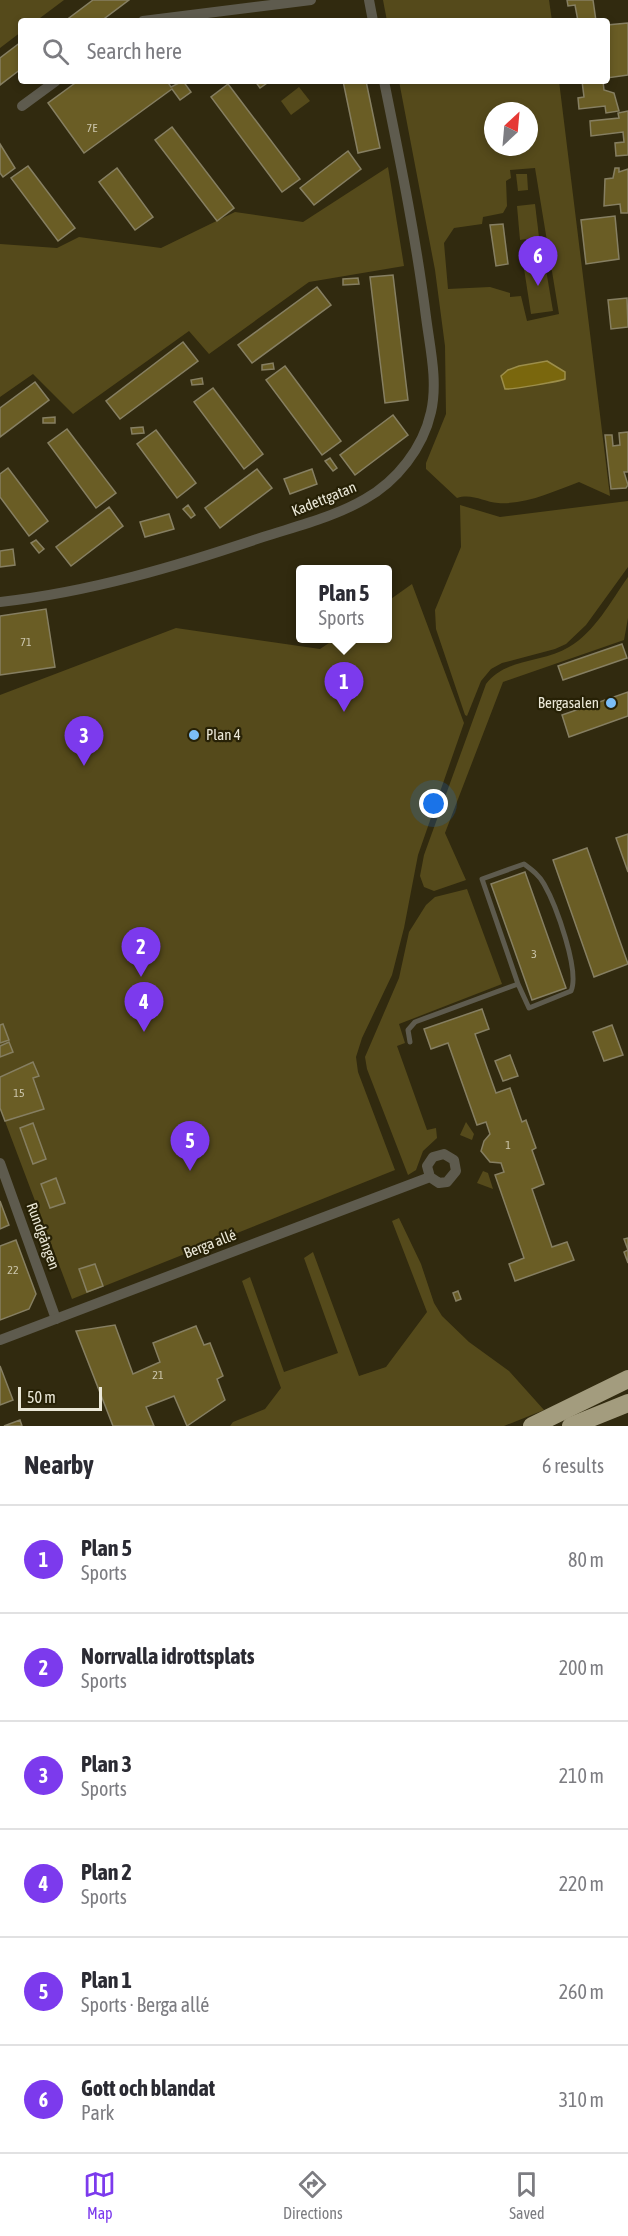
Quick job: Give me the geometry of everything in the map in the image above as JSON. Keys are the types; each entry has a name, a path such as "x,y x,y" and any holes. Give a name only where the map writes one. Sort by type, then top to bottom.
{"highway":[{"path":"532,1426 628,1379"},
{"path":"571,1426 628,1403"}],"street":[{"path":"167,18 312,0"},
{"path":"369,0 372,18"},
{"path":"22,106 52,84"},
{"name":"Kadettgatan","path":"0,602 86,588 175,565 300,525 365,499 393,478 415,451 432,409 433,370 414,232 385,84"},
{"name":"Rundgången","path":"0,1163 56,1319"},
{"name":"Berga allé","path":"0,1340 430,1177"}],"lane":[{"path":"524,864 545,885 567,947 575,982 571,992 529,1008 518,984 482,879 524,864"},
{"path":"410,1042 408,1030 415,1022 518,984"}],"shaded area":[{"path":"0,0 64,0 40,18 18,18 18,34 0,48"},
{"path":"383,0 549,0 552,18 386,18"},
{"path":"400,84 559,84 610,496 579,482 540,497 519,502 498,503 473,497 457,498 426,469 426,463 446,414 445,346 435,270","holes":["535,168 559,314 527,321 521,296 510,297 510,293 490,287 448,289 444,243 454,228 482,224 483,217 503,213 507,206 506,181 511,178 510,170"]},
{"path":"299,87 310,101 291,115 281,101"},
{"path":"388,167 404,266 309,282 209,354 189,331 73,414 33,374 0,397 0,244 57,248 79,237 161,248 235,212 303,222"},
{"path":"516,174 527,174 528,190 518,191"},
{"path":"535,204 539,237 520,240 517,206"},
{"path":"544,258 553,311 531,314 523,262"},
{"path":"547,361 565,372 565,379 505,389 501,376 508,370"},
{"path":"628,501 628,567 586,625 566,644 502,663 491,669 481,681 467,716 465,715 436,629 435,610 461,547 460,505 500,517"},
{"path":"628,577 628,618 624,640 503,682 445,833 466,880 434,891 424,887 420,876 424,855 486,684 503,670 559,652 578,641 602,615"},
{"path":"412,584 464,723 418,855 392,975 362,1038 356,1057 358,1072 395,1170 72,1299 0,1108 0,695 176,628 320,649 329,643 392,643 392,598"},
{"path":"467,889 502,984 399,1024 405,1043 397,1046 427,1130 436,1128 437,1138 423,1151 416,1170 408,1175 367,1069 365,1057 399,978 409,932 426,905 435,897"},
{"path":"466,1122 474,1134 472,1140 460,1135"},
{"path":"483,1171 488,1173 493,1189 477,1183"},
{"path":"399,1218 421,1264 434,1303 442,1316 469,1342 509,1371 544,1410 504,1426 230,1426 233,1422 265,1409 281,1388 242,1281 250,1277 284,1372 338,1353 304,1258 313,1252 359,1376 386,1367 427,1312 392,1221"}],"building":[{"path":"93,0 129,0 105,18 69,18"},
{"path":"567,0 593,0 596,18 577,18 575,5 568,6"},
{"path":"628,23 628,75 610,78 610,25"},
{"path":"18,44 18,71 0,85 0,58"},
{"path":"74,84 169,84 171,87 185,84 191,92 180,100 172,89 84,153 48,103"},
{"path":"228,84 300,179 282,192 211,97"},
{"path":"344,84 367,84 380,148 358,153"},
{"path":"582,84 603,84 604,90 614,93 619,111 606,113 605,106 579,109 578,98 584,97"},
{"path":"628,111 628,155 616,156 615,143 624,142 623,132 591,136 590,121 619,118 618,113"},
{"path":"172,127 234,208 217,221 155,140"},
{"path":"0,144 15,168 3,177 0,173"},
{"path":"348,151 361,169 314,205 300,188"},
{"path":"28,166 75,228 58,241 11,178"},
{"path":"117,168 153,217 135,230 99,182"},
{"path":"615,168 619,168 619,172 628,169 628,213 621,213 620,204 604,206 605,179 613,178"},
{"path":"615,216 619,259 586,264 581,220"},
{"path":"503,224 508,264 496,266 490,225"},
{"path":"393,275 408,400 385,403 370,277"},
{"path":"358,278 359,284 343,285 343,279"},
{"path":"317,287 331,305 252,363 238,345"},
{"path":"627,298 628,327 611,329 608,300"},
{"path":"183,342 198,361 120,419 106,401"},
{"path":"273,363 274,369 262,370 262,365"},
{"path":"285,366 341,441 322,455 266,380"},
{"path":"202,378 203,384 192,385 191,380"},
{"path":"35,382 49,400 0,437 0,408"},
{"path":"213,388 263,454 244,469 194,402"},
{"path":"393,415 408,435 355,475 340,455"},
{"path":"55,417 55,423 43,423 43,418"},
{"path":"143,427 144,433 132,434 131,428"},
{"path":"67,429 116,493 96,508 48,443"},
{"path":"156,430 196,483 177,498 137,444"},
{"path":"628,432 628,472 624,472 628,485 626,488 611,489 605,435 612,435 613,446 620,445 619,433"},
{"path":"330,458 337,468 333,471 325,461"},
{"path":"8,468 48,521 29,536 0,497 0,474"},
{"path":"257,469 272,488 220,528 205,508"},
{"path":"312,469 317,484 290,494 284,479"},
{"path":"188,505 195,515 191,518 183,509"},
{"path":"109,507 123,526 71,566 56,547"},
{"path":"169,514 174,529 145,537 140,522"},
{"path":"36,540 44,549 39,553 31,543"},
{"path":"13,549 15,565 0,567 0,551"},
{"path":"46,609 55,667 0,675 0,616"},
{"path":"622,644 627,658 563,680 558,666"},
{"name":"Bergasalen","path":"628,692 628,716 569,737 562,715"},
{"path":"628,834 628,872 616,838"},
{"path":"587,848 628,964 594,977 553,860"},
{"path":"525,872 566,988 532,1000 491,884"},
{"path":"482,1009 489,1029 475,1034 496,1093 510,1088 522,1122 526,1120 536,1148 532,1150 544,1184 532,1189 552,1247 567,1242 574,1260 515,1281 509,1264 524,1258 495,1175 504,1172 501,1163 490,1162 481,1151 484,1141 490,1134 486,1122 477,1125 448,1043 431,1049 424,1029"},
{"path":"3,1024 9,1040 0,1043 0,1025"},
{"path":"612,1025 623,1055 604,1061 593,1032"},
{"path":"9,1042 13,1052 0,1057 0,1046"},
{"path":"510,1055 518,1076 503,1081 495,1061"},
{"path":"33,1062 39,1076 33,1078 44,1109 5,1121 0,1108 0,1077"},
{"path":"33,1123 46,1159 33,1164 20,1128"},
{"path":"56,1178 65,1203 50,1208 41,1184"},
{"path":"0,1201 9,1225 0,1229"},
{"path":"628,1238 628,1250 624,1239"},
{"path":"16,1240 36,1294 29,1309 0,1320 0,1246"},
{"path":"628,1250 628,1263 624,1252"},
{"path":"95,1264 103,1286 87,1292 79,1269"},
{"path":"458,1291 461,1299 456,1301 453,1293"},
{"path":"115,1325 133,1374 160,1362 153,1343 196,1326 204,1345 210,1343 223,1376 217,1379 225,1400 187,1426 174,1396 146,1407 154,1426 113,1426 76,1331"},
{"path":"0,1366 13,1400 0,1405"},
{"path":"20,1420 22,1426 4,1426"}],"place":[{"name":"Gott och blandat","path":"538,286"},
{"name":"Bergasalen","path":"611,703"},
{"name":"Plan 5","path":"344,712"},
{"name":"Plan 4","path":"194,735"},
{"name":"Plan 3","path":"84,766"},
{"name":"Norrvalla idrottsplats","path":"141,977"},
{"name":"Plan 2","path":"144,1032"},
{"name":"Plan 1","path":"190,1171"}]}
